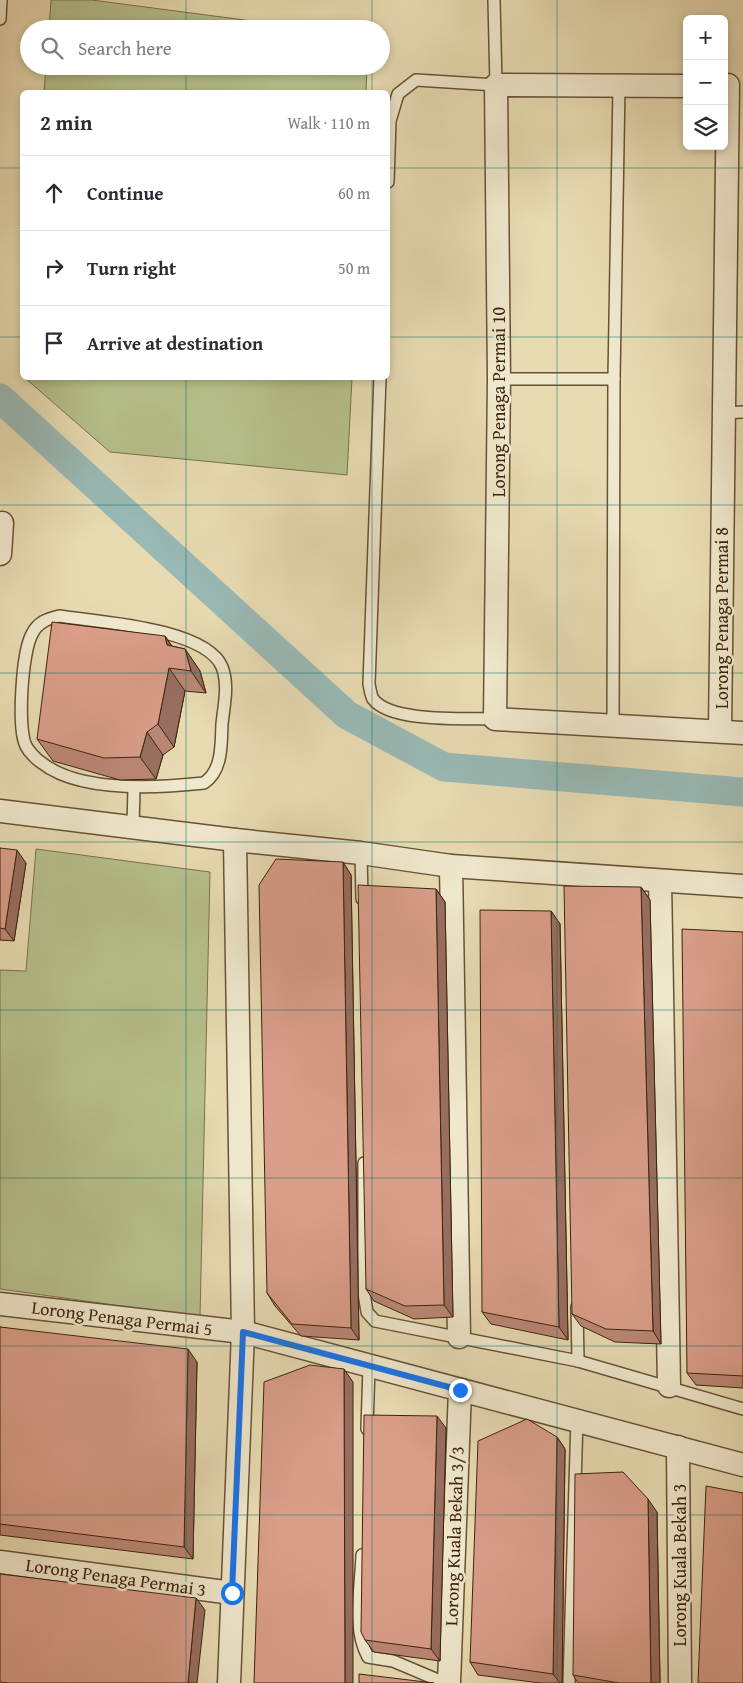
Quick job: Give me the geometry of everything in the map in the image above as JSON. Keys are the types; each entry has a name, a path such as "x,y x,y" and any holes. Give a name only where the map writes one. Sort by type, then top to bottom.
{"street":[{"path":"496,85 683,86"},
{"name":"Lorong Penaga Permai 10","path":"494,719 499,379 496,85"},
{"name":"Lorong Penaga Permai 8","path":"720,732 733,412 732,85"},
{"path":"0,554 1,521"},
{"path":"494,719 743,733"},
{"path":"0,811 235,840 362,853 451,866 568,878 743,886"},
{"path":"229,1683 243,1332 235,840"},
{"path":"451,866 459,1337"},
{"path":"660,881 669,1386"},
{"name":"Lorong Penaga Permai 5","path":"0,1304 243,1332 577,1419 743,1465"},
{"name":"Lorong Kuala Bekah 3/3","path":"447,1683 460,1390"},
{"name":"Lorong Kuala Bekah 3","path":"678,1447 680,1683"},
{"name":"Lorong Penaga Permai 3","path":"0,1562 232,1593"}],"lane":[{"path":"0,19 2,0"},
{"path":"390,121 398,94 416,80 496,85 494,0"},
{"path":"613,726 614,379 619,86"},
{"path":"499,379 614,379"},
{"path":"380,380 369,684 373,699 387,710 407,715 494,719"},
{"path":"59,616 182,637 210,651 222,666 226,683 219,763 213,777 204,783 134,788 70,778 42,764 26,747 21,725 26,655 32,634 43,620 59,616"},
{"path":"133,827 134,788"},
{"path":"362,853 362,912"},
{"path":"364,1146 364,1293 367,1312 375,1322 578,1361 743,1409"},
{"path":"576,1291 578,1361"},
{"path":"366,1445 369,1366"},
{"path":"569,1683 577,1419"},
{"path":"363,1544 359,1632 362,1647 368,1657 392,1660 447,1683"}],"green space":[{"path":"51,0 92,0 244,20 50,20"},
{"path":"45,75 367,75 366,90 44,90"},
{"path":"27,380 352,380 347,475 110,452"},
{"path":"36,849 210,872 200,1317 0,1289 0,970 26,971"}],"building":[{"path":"52,622 165,636 167,645 185,649 191,671 169,668 158,724 147,732 140,757 104,758 37,739"},
{"path":"0,848 17,850 5,929 0,928"},
{"path":"276,859 343,862 351,1328 292,1324 267,1293 259,885"},
{"path":"358,885 436,889 444,1305 405,1306 366,1289"},
{"path":"564,886 641,887 653,1331 606,1329 572,1314"},
{"path":"480,910 551,911 559,1327 482,1312"},
{"path":"682,929 743,932 743,1376 687,1373"},
{"path":"0,1327 188,1349 184,1547 0,1524"},
{"path":"310,1365 344,1369 345,1683 254,1683 264,1382"},
{"path":"364,1415 437,1416 431,1649 365,1640 361,1632"},
{"path":"527,1419 557,1437 553,1674 470,1662 478,1441"},
{"path":"623,1472 648,1499 651,1683 619,1683 573,1675 575,1474"},
{"path":"706,1486 743,1493 743,1683 698,1683"},
{"path":"0,1574 196,1598 188,1683 0,1682"},
{"path":"359,1674 434,1683 359,1683"}],"waterway":[{"path":"0,398 347,715 444,767 743,792"}],"route":[{"path":"232,1593 243,1332 460,1390"}]}
